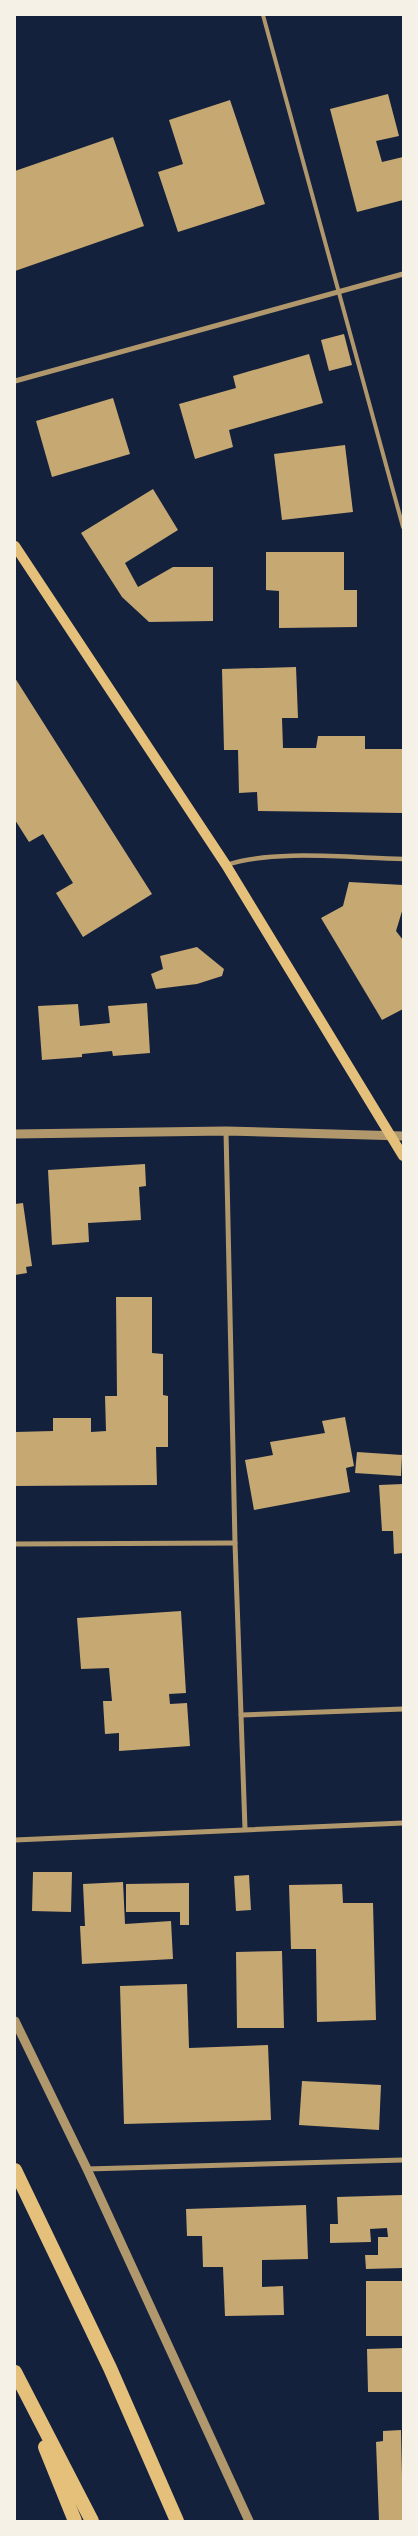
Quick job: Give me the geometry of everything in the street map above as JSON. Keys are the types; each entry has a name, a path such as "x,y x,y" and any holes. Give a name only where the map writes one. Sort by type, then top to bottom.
{"highway":[{"path":"15,2170 110,2368 177,2521"},
{"path":"15,2373 75,2521"},
{"path":"15,2373 92,2521"}],"main road":[{"path":"15,546 226,865 403,1156"}],"street":[{"path":"15,381 403,274"},
{"path":"226,865 246,858 269,857 403,859"},
{"path":"226,1131 235,1543 245,1829"},
{"path":"15,1134 226,1131 403,1136"},
{"path":"15,1544 235,1543"},
{"path":"241,1715 403,1709"},
{"path":"15,1840 403,1823"},
{"path":"15,2021 87,2170 250,2521"},
{"path":"87,2170 403,2160"}],"lane":[{"path":"263,15 403,527"}],"building":[{"path":"388,94 399,136 376,141 382,162 403,157 403,200 357,212 330,109"},
{"path":"230,100 265,204 178,232 158,172 183,164 169,120"},
{"path":"113,137 144,226 15,271 15,171"},
{"path":"344,334 352,365 329,371 321,340"},
{"path":"309,354 323,403 229,430 233,447 195,459 179,404 236,388 233,376"},
{"path":"113,398 130,454 52,477 36,421"},
{"path":"345,445 353,512 282,520 274,454"},
{"path":"153,489 178,530 125,563 138,587 173,567 213,567 213,621 149,622 122,597 81,533"},
{"path":"266,552 344,552 344,590 357,590 357,627 279,628 279,591 266,590"},
{"path":"296,667 298,718 282,718 283,748 316,748 318,736 365,736 365,749 403,749 403,813 258,811 257,792 239,793 238,750 224,750 222,669"},
{"path":"15,678 152,894 83,937 56,893 73,883 43,834 29,842 15,820"},
{"path":"349,882 403,885 403,908 396,931 403,940 403,1009 382,1020 321,918 343,906"},
{"path":"197,947 224,969 222,976 197,984 156,989 151,974 163,969 160,956"},
{"path":"147,1003 150,1053 113,1056 112,1051 82,1054 82,1057 42,1060 38,1006 78,1004 80,1026 110,1023 108,1006"},
{"path":"145,1164 146,1186 139,1187 141,1220 88,1223 89,1242 52,1245 48,1170"},
{"path":"23,1203 32,1266 26,1267 27,1273 15,1275 15,1204"},
{"path":"116,1297 152,1297 152,1353 163,1354 163,1395 168,1396 168,1447 156,1447 157,1485 15,1486 15,1432 53,1431 53,1418 91,1418 91,1432 106,1431 105,1396 117,1396"},
{"path":"345,1417 354,1466 346,1468 350,1492 254,1510 245,1460 273,1455 270,1442 325,1433 322,1421"},
{"path":"357,1452 402,1455 401,1476 355,1473"},
{"path":"403,1484 403,1553 394,1554 393,1531 382,1531 379,1485"},
{"path":"181,1611 186,1693 169,1694 170,1704 187,1703 190,1746 119,1751 119,1733 105,1734 103,1701 112,1701 109,1668 81,1669 77,1618"},
{"path":"33,1872 72,1872 71,1912 32,1911"},
{"path":"249,1875 251,1910 236,1911 234,1876"},
{"path":"123,1882 125,1924 171,1921 173,1959 82,1964 80,1926 85,1926 83,1884"},
{"path":"189,1883 189,1925 180,1925 180,1912 126,1912 126,1884"},
{"path":"342,1884 343,1903 373,1903 376,2020 317,2022 316,1949 291,1949 289,1885"},
{"path":"282,1951 284,2028 237,2028 236,1952"},
{"path":"187,1984 189,2048 268,2045 271,2120 124,2124 120,1986"},
{"path":"302,2081 381,2085 379,2130 299,2125"},
{"path":"403,2195 403,2268 366,2269 365,2255 378,2255 378,2237 388,2237 387,2228 370,2229 371,2242 330,2243 330,2224 338,2224 337,2197"},
{"path":"306,2205 308,2259 262,2260 262,2287 283,2286 284,2315 225,2316 223,2267 203,2267 202,2236 187,2236 186,2209"},
{"path":"366,2281 403,2281 403,2336 366,2336"},
{"path":"403,2348 403,2392 368,2392 367,2349"},
{"path":"401,2430 403,2521 379,2521 376,2442 383,2441 383,2431"}]}
